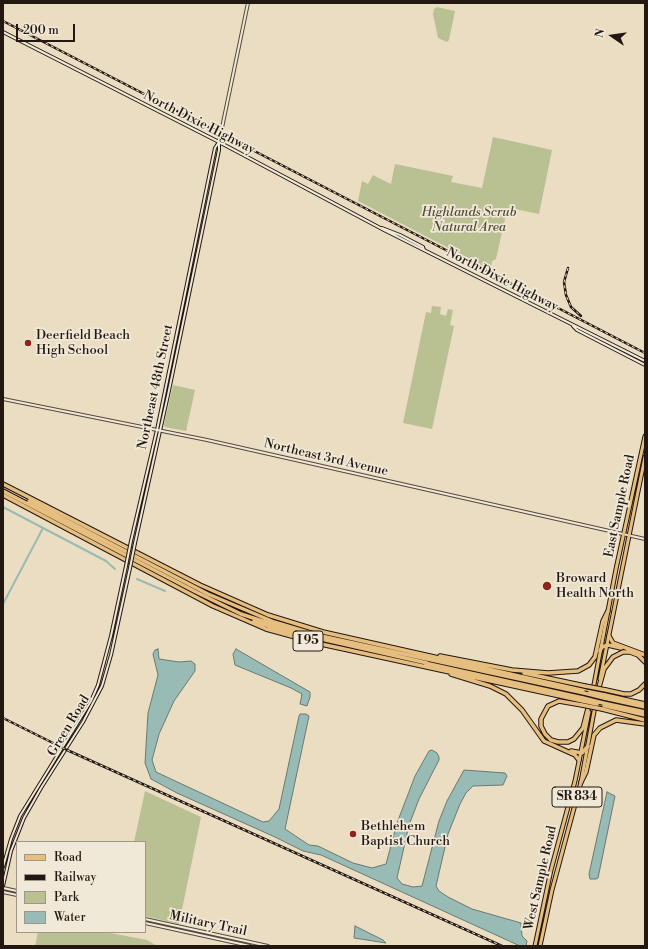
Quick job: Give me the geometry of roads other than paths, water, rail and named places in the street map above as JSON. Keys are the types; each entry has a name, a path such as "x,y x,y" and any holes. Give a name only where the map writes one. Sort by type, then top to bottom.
{"highway":[{"name":"I 95","path":"3,486 215,593 281,620 316,630 585,690"},
{"path":"3,486 227,603 274,622 308,632 605,694 645,704"},
{"path":"3,491 241,614 301,634 583,701"},
{"name":"I 95","path":"3,495 200,599 246,621 286,635 645,715"},
{"path":"200,599 208,601 260,624 294,635 426,664"},
{"path":"512,670 568,673 585,668 595,656 603,622 608,611"},
{"path":"281,620 308,632"},
{"path":"609,636 613,643 645,655"},
{"path":"600,651 607,646 628,649"},
{"path":"596,698 604,669 613,657 623,652 630,652 638,655 645,662"},
{"path":"416,653 467,660 512,670 605,694 645,707"},
{"path":"422,666 490,686 502,692 516,704 544,741 568,752 579,760"},
{"path":"605,694 631,694 639,690 645,684"},
{"path":"583,701 560,701 548,706 541,719 541,726 545,734 551,740 565,742 574,739 582,728 591,697"},
{"path":"603,706 645,712"},
{"path":"603,706 645,720"},
{"path":"580,782 586,772 594,735 601,726 616,720 645,724"},
{"path":"568,752 581,753 588,746"}],"main road":[{"name":"Northeast 48th Street","path":"115,636 161,430 200,236 220,150 219,142 248,3"},
{"name":"North Dixie Highway","path":"3,32 219,142 424,250 645,361"},
{"name":"Northeast 48th Street","path":"111,636 157,430 201,212 215,148 219,142"},
{"path":"200,236 198,232 201,212"},
{"name":"North Dixie Highway","path":"572,325 577,330 645,365"},
{"path":"166,386 168,395"},
{"name":"Northeast 3rd Avenue","path":"3,399 161,430 645,539"},
{"name":"East Sample Road","path":"591,697 645,436"},
{"path":"641,455 643,457 642,470"},
{"name":"East Sample Road","path":"596,698 645,456"},
{"name":"Green Road","path":"3,867 7,849 20,816 91,701 103,669 111,636"},
{"name":"Green Road","path":"3,887 11,851 24,818 40,788 94,703 107,670 115,636"},
{"name":"West Sample Road","path":"535,946 555,854 581,753 591,697"},
{"name":"West Sample Road","path":"540,946 553,886 580,782 596,698"},
{"path":"550,857 555,854"},
{"path":"3,887 16,891"},
{"path":"3,892 16,895"},
{"name":"Military Trail","path":"146,919 268,946"},
{"name":"Military Trail","path":"146,923 250,946"}],"water":[{"path":"158,649 159,659 179,662 191,661 195,664 195,671 174,701 159,734 152,760 156,772 263,822 269,821 279,809 299,716 300,714 306,714 309,716 285,829 309,845 318,846 353,863 372,868 386,864 397,823 415,776 429,751 432,750 437,753 439,760 419,799 409,825 397,878 402,884 413,887 422,886 439,821 447,801 464,770 505,773 507,776 503,785 473,786 466,793 448,834 436,886 439,891 448,897 472,909 521,923 522,936 527,941 526,946 520,946 321,855 303,851 177,793 151,779 145,763 148,713 158,675 153,654 155,650"},
{"path":"236,649 310,692 307,706 300,704 302,694 235,665 233,654"},
{"path":"607,792 615,796 598,878 590,879 589,874"},
{"path":"355,926 383,940 386,943 354,938"}],"waterway":[{"path":"3,507 106,561 115,569"},
{"path":"3,604 43,528"},
{"path":"137,579 165,591"}],"railway":[{"path":"3,21 645,353"},
{"path":"568,268 564,282 566,295 571,307 581,316"},
{"path":"3,718 67,750 502,946"}],"place":[{"name":"Deerfield Beach High School","path":"28,343"},
{"name":"Broward Health North","path":"547,586"},
{"name":"Bethlehem Baptist Church","path":"353,834"}],"park label":[{"name":"Highlands Scrub Natural Area","path":"469,220"}]}
